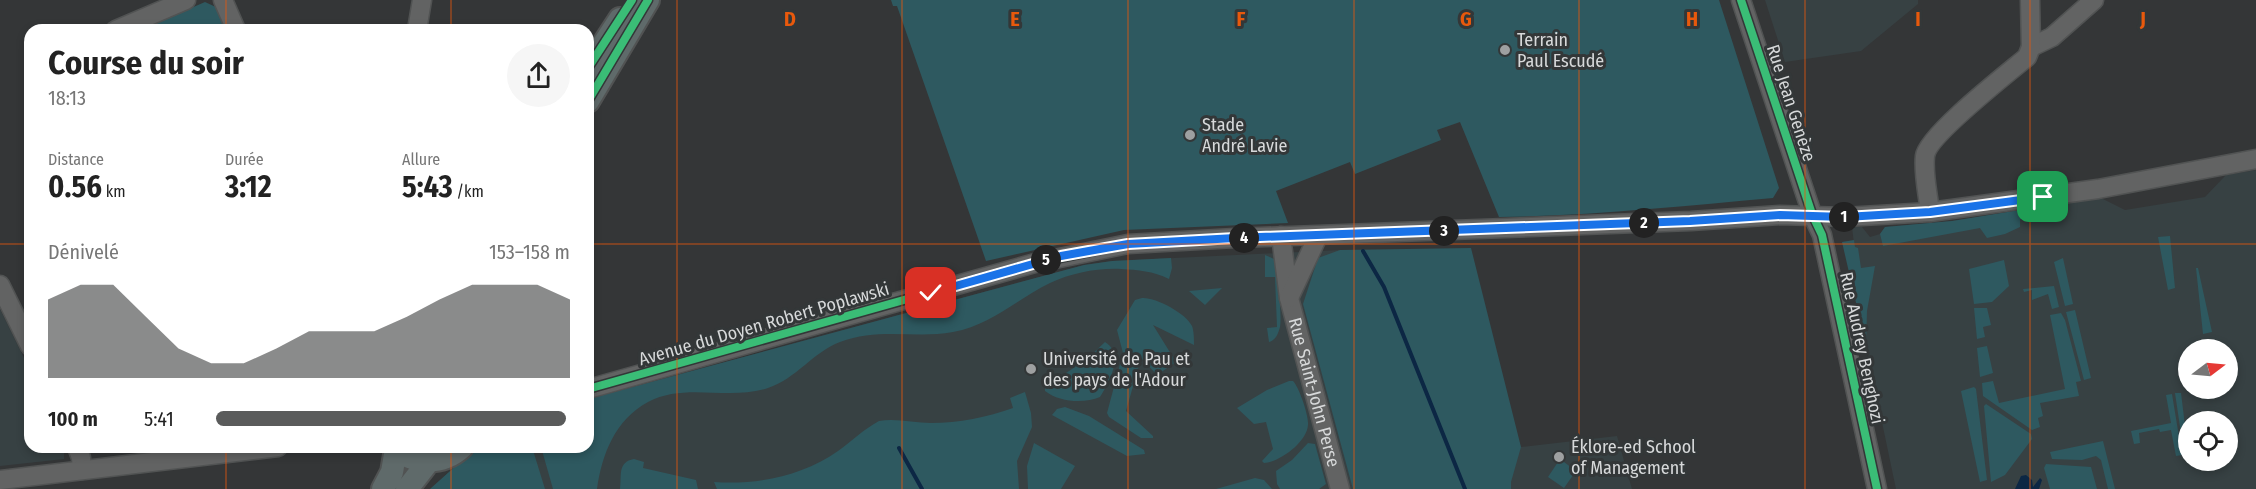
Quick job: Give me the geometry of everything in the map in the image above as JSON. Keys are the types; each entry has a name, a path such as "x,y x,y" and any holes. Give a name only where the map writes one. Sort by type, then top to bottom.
{"main road":[{"path":"594,59 632,0"},
{"path":"594,91 648,0"},
{"path":"383,489 392,472 394,453"},
{"path":"405,453 418,460 429,461 445,458 453,453"},
{"path":"407,489 429,461"}],"street":[{"path":"130,24 186,0"},
{"path":"224,0 234,24"},
{"path":"418,24 422,0"},
{"name":"Rue Jean Genèze","path":"1741,0 1812,214"},
{"path":"1930,212 1925,155 1930,144 1949,124 2027,57 2031,47 2030,0"},
{"path":"2031,47 2052,37 2094,0"},
{"name":"Avenue du Doyen Robert Poplawski","path":"594,386 1061,256 1128,244 1812,214 1845,217 1930,212 2098,189 2256,159"},
{"name":"Rue Audrey Benghozi","path":"1812,214 1822,235 1877,489"},
{"name":"Rue Saint-John Perse","path":"1281,236 1289,298 1340,489"},
{"name":"Rue Saint-John Perse","path":"1289,298 1318,236"},
{"path":"0,285 24,334"},
{"path":"79,453 82,470"},
{"path":"0,480 227,453"}],"shaded area":[{"name":"Stade André Lavie","path":"891,0 1719,0 1779,188 1773,198 1602,213 1499,217 1460,122 1437,130 1441,140 1355,174 1350,162 1276,191 1288,223 1124,230 986,261 897,6 893,6"},
{"path":"1765,0 1918,0 1918,4 1861,51 1785,62"},
{"path":"205,2 218,8 224,24 154,24"},
{"path":"2256,170 2256,489 1896,489 1866,346 1852,227 1862,227 1870,237 1880,234 1885,227 1952,221 2101,198 2125,210 2205,197 2226,175"},
{"path":"2026,209 2020,220 2020,227 2005,234 1987,238 1980,228 1883,246 1880,234 1885,227 1952,221"},
{"path":"2170,236 2175,288 2168,290 2158,237"},
{"path":"1854,240 1855,247 1858,248 1861,268 1875,266 1867,311 1866,346 1842,242"},
{"path":"1471,248 1521,447 1511,489 1353,489 1303,304 1318,258 1340,250"},
{"name":"Université de Pau et des pays de l'Adour","path":"1340,250 1332,299 1458,472 1521,447 1617,436 1632,489 430,489 470,453 594,453 594,397 1084,265 1112,261"},
{"path":"1265,255 1274,259 1280,303 1280,327 1275,338 1269,342 1267,328 1277,327 1275,277 1265,277"},
{"path":"1171,258 1172,268 1169,279 1133,270 1102,269 1084,272 1050,283 992,318 967,329 939,334 869,335 840,342 821,352 778,384 753,392 692,392 662,396 637,409 619,428 602,463 597,489 553,489 543,453 594,453 594,397 1084,265"},
{"path":"2063,258 2073,304 2065,306 2054,262"},
{"path":"2004,260 2009,286 1992,302 1974,304 1969,269"},
{"path":"2196,268 2198,268 2212,332 2203,334"},
{"path":"2054,286 2059,307 2052,309 2048,294 2032,300 2032,290 2024,292 2023,289"},
{"path":"1222,288 1205,305 1189,291"},
{"path":"1142,298 1154,300 1177,311 1189,321 1194,336 1194,345 1153,325 1176,362 1157,375 1141,358 1126,411 1153,438 1141,438 1109,417 1107,413 1123,353 1117,330 1135,300"},
{"path":"1974,308 1987,308 1991,325 1983,327 1985,337 1977,339"},
{"path":"0,309 24,358 24,453 64,453 64,459 0,466"},
{"path":"2075,310 2091,378 2084,380 2066,312"},
{"path":"2061,313 2065,320 2081,381 2076,382 2079,396 2040,403 2043,416 2038,418 2040,427 2032,430 1983,396 1982,383 1993,381 1999,403 2065,389 2050,315"},
{"path":"1105,342 1111,347 1115,361 1111,377 1100,397 1087,401 1072,401 1057,398 1045,391 1045,387 1087,359"},
{"path":"1987,346 1993,373 1980,377 1977,348"},
{"path":"1289,381 1295,384 1303,402 1308,425 1303,438 1292,450 1277,459 1264,463 1262,461 1273,449 1266,422 1254,424 1237,408 1267,390"},
{"path":"1974,387 1987,480 1980,482 1961,391"},
{"path":"1025,392 1032,427 1017,461 1019,489 717,489 714,482 747,482 795,473 824,460 879,421 931,423 973,419 1013,408 1010,398"},
{"path":"2175,393 2178,393 2178,399 2182,399 2183,411 2178,411 2178,413"},
{"path":"2172,394 2178,431 2178,456 2176,456 2171,430 2160,432 2159,429 2139,433 2140,443 2134,444 2131,431 2171,423 2166,395"},
{"path":"1986,404 2031,434 2032,439 2005,475 1991,482 1984,406"},
{"path":"1065,407 1089,416 1144,450 1145,454 1127,456 1052,415 1057,409"},
{"path":"2103,441 2115,489 2108,489 2101,460 2096,456 2082,460 2052,459 2050,452"},
{"path":"1034,443 1075,466 1061,489 1028,489 1027,466"},
{"path":"1308,443 1315,444 1326,484 1319,489 1280,489 1277,484 1276,471 1292,460"},
{"path":"470,453 534,453 545,489 430,489"},
{"path":"634,459 644,462 643,468 696,480 698,489 620,489 623,466"},
{"path":"1560,459 1576,471 1564,488 1548,477"},
{"path":"2046,464 2091,467 2097,489 2050,489 2044,468"},
{"path":"2026,475 2032,480 2033,487 2040,478 2042,480 2039,489 2015,489 2021,476"},
{"path":"1255,478 1264,480 1272,489 1216,489"}],"waterway":[{"path":"1363,251 1384,287 1465,489"},
{"path":"899,448 922,489"}],"cycle path":[{"path":"594,59 632,0"},
{"path":"594,91 648,0"},
{"path":"1741,0 1812,214 1822,235 1877,489"},
{"path":"594,387 1035,263 1128,244 1770,216"}],"place":[{"name":"Terrain Paul Escudé","path":"1505,50"},
{"name":"Stade André Lavie","path":"1190,135"},
{"name":"Université de Pau et des pays de l'Adour","path":"1031,369"},
{"name":"Éklore-ed School of Management","path":"1559,457"}],"route":[{"path":"931,293 1061,256 1128,244 1690,221 1780,215 1812,214 1845,217 1930,212 2043,197"}]}
